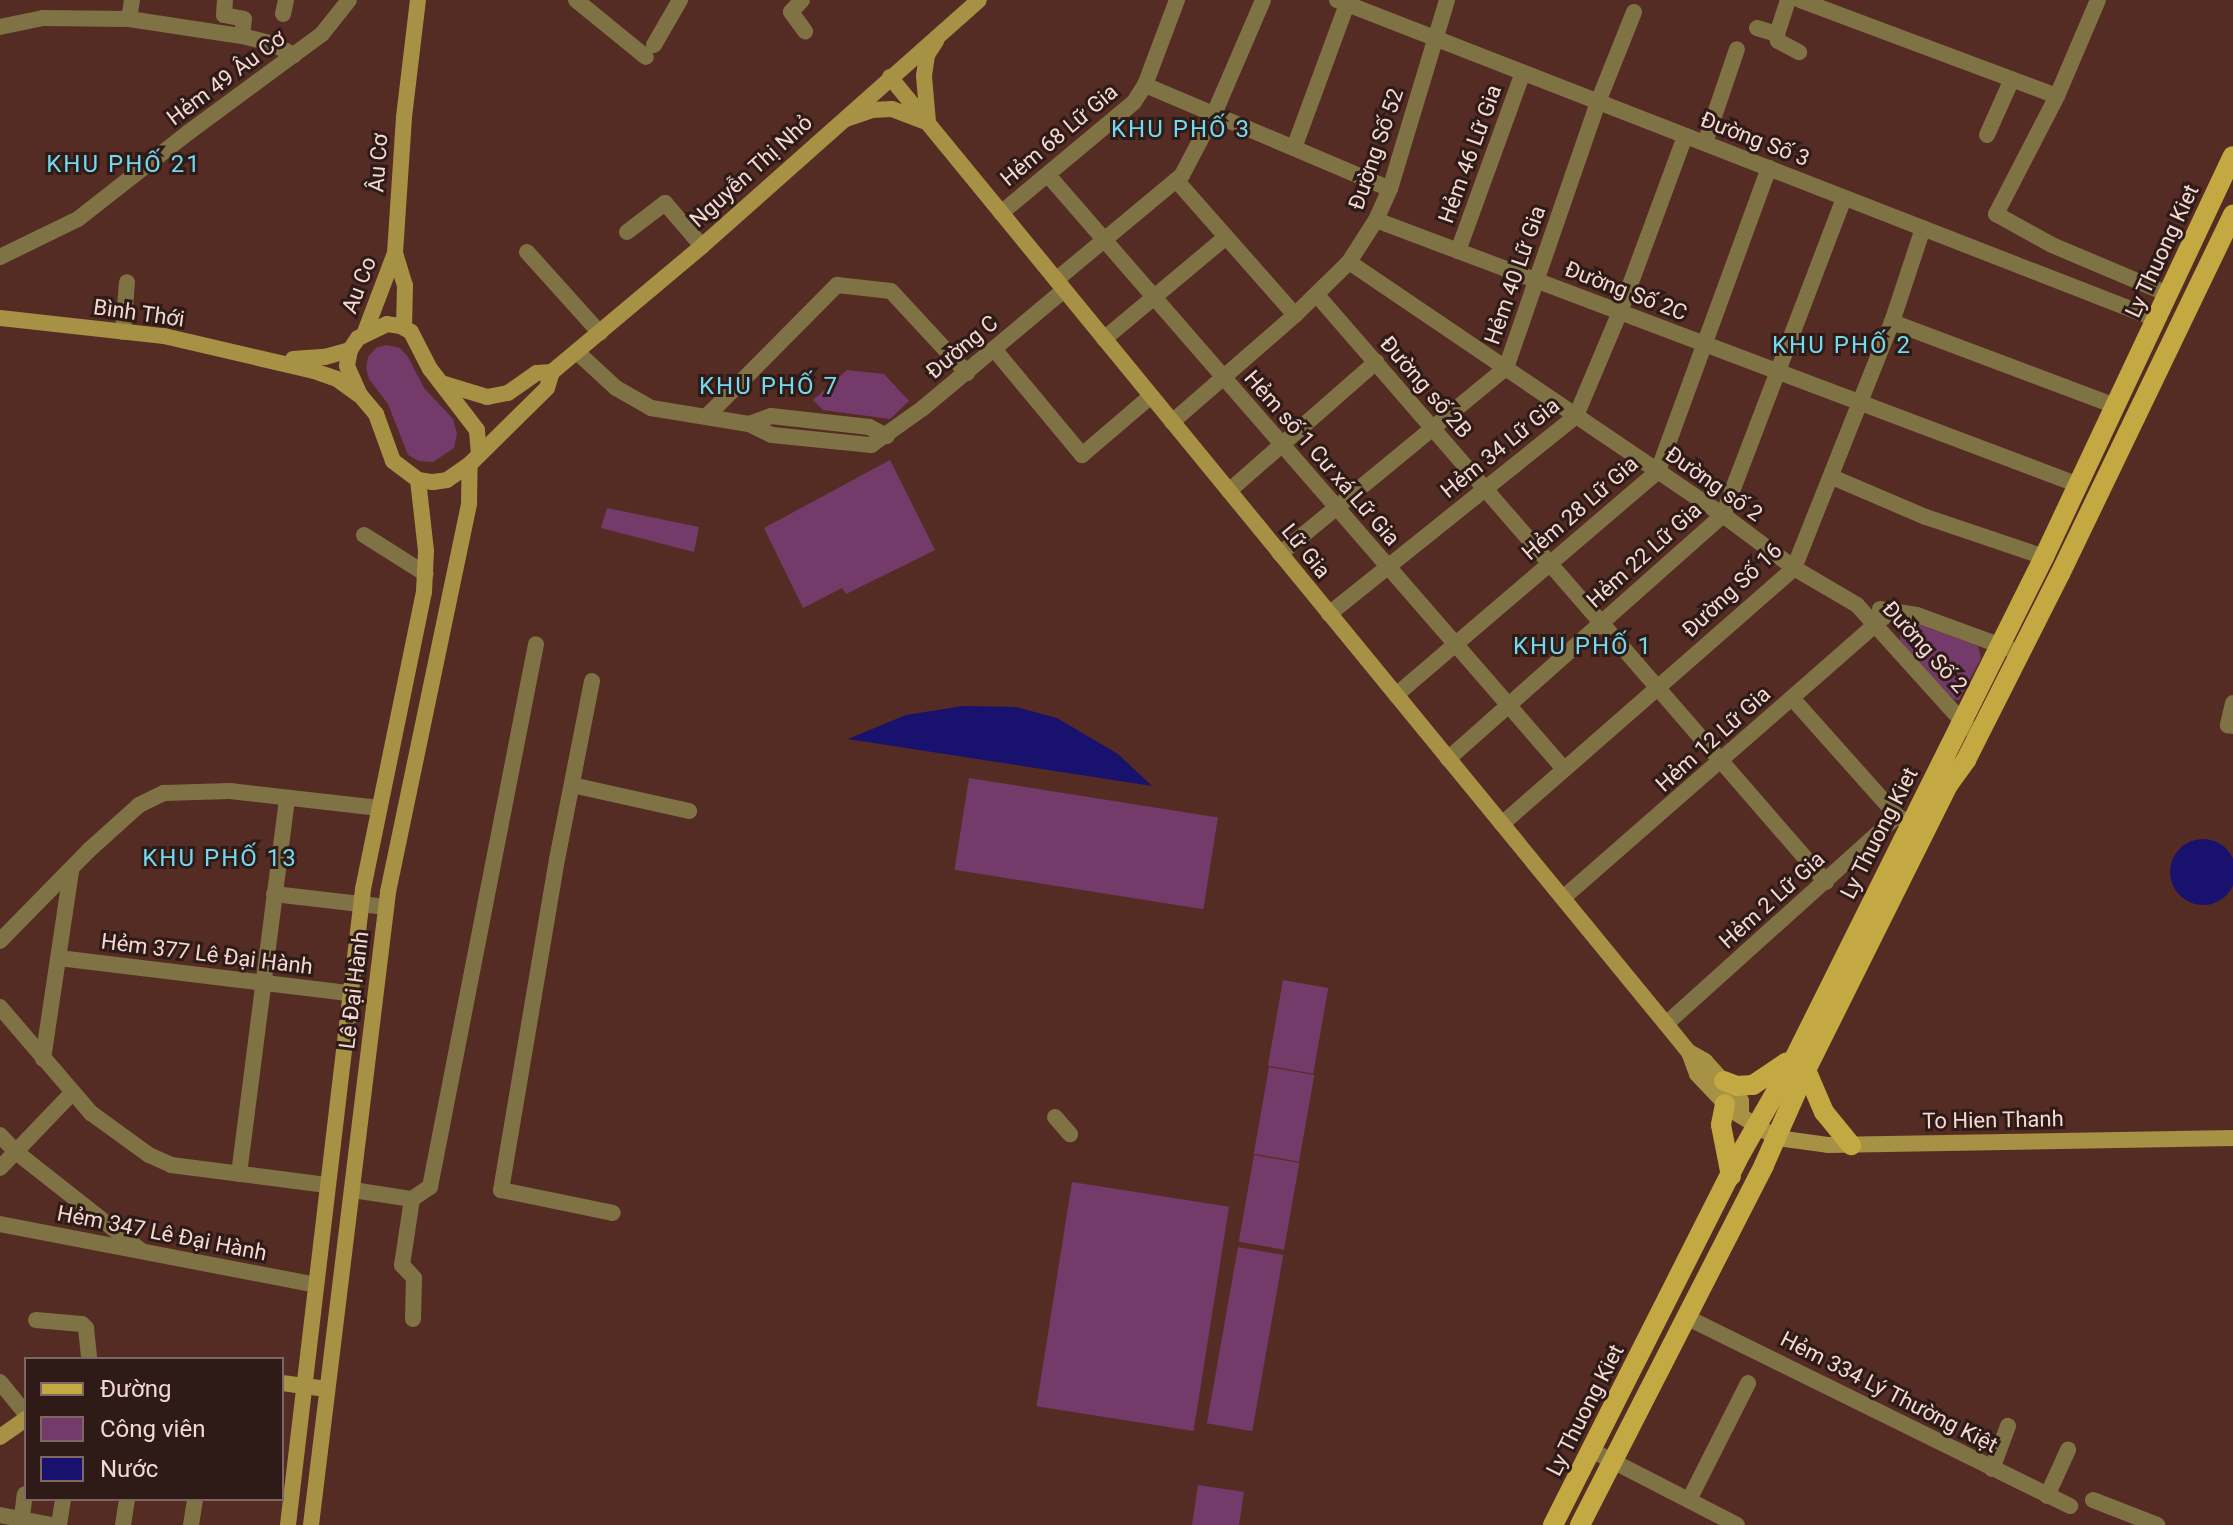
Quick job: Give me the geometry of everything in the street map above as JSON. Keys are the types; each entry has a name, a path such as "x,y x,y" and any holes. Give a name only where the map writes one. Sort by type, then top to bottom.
{"main road":[{"name":"Âu Cơ","path":"404,328 405,285 395,253 403,126 418,0"},
{"name":"Nguyễn Thị Nhỏ","path":"418,480 447,480 475,459 547,388 552,372 702,246 979,0"},
{"path":"928,124 924,99 927,55 941,32"},
{"name":"Lữ Gia","path":"890,77 1689,1052 1697,1074 1741,1116"},
{"path":"839,122 872,110 892,109 928,124"},
{"name":"Ly Thuong Kiet","path":"1580,1525 1611,1460 1688,1318 1777,1138 1806,1070 1948,785 1977,738 2044,557 2076,484 2233,156"},
{"name":"Ly Thuong Kiet","path":"1553,1525 1731,1176 1741,1116 1799,1048 1903,820 1962,721 2010,649 2233,215"},
{"name":"Au Co","path":"350,350 365,332 395,253"},
{"name":"Bình Thới","path":"0,318 164,336 337,379 360,395"},
{"path":"365,332 387,324 404,328"},
{"name":"Lê Đại Hành","path":"311,1525 386,907 469,503 475,459 477,430 430,369 418,342 404,328"},
{"path":"350,350 347,366 360,395 376,414 393,461 418,480"},
{"name":"Bình Thới","path":"270,360 325,357 350,350"},
{"name":"Nguyễn Thị Nhỏ","path":"441,383 487,397 508,393 537,373 552,372"},
{"name":"Lê Đại Hành","path":"288,1525 361,904 426,574 418,480"},
{"path":"1724,1081 1745,1086 1761,1083 1799,1048"},
{"name":"Lữ Gia","path":"1689,1052 1705,1061 1741,1101 1741,1116"},
{"path":"1806,1070 1824,1112 1851,1145"},
{"path":"1731,1176 1721,1125 1741,1116"},
{"name":"To Hien Thanh","path":"1741,1116 1777,1138 1810,1144 2233,1138"},
{"path":"327,1185 353,1190"},
{"path":"284,1383 327,1389"},
{"path":"0,1437 24,1419"}],"street":[{"path":"39,0 43,18"},
{"path":"129,19 132,0"},
{"path":"225,0 224,15 244,19 242,36"},
{"name":"Hẻm 49 Âu Cơ","path":"0,257 78,219 322,34 349,0"},
{"path":"576,0 650,51 680,0"},
{"path":"802,0 791,12 805,31"},
{"name":"Hẻm 68 Lữ Gia","path":"1001,213 1134,102 1145,85 1177,0"},
{"path":"1263,0 1214,114 1176,180 1295,315"},
{"name":"Đường Số 52","path":"1172,422 1295,315 1349,262 1376,220 1390,189 1447,0"},
{"path":"1788,0 1777,34 1778,41 1799,52"},
{"path":"1800,0 2057,96"},
{"path":"2098,0 2057,96 1996,214 2052,245 2168,294"},
{"path":"1294,148 1342,2"},
{"name":"Đường Số 3","path":"1342,2 2156,319"},
{"name":"Hẻm 40 Lữ Gia","path":"1280,554 1506,368 1598,102 1634,12"},
{"path":"0,27 43,18 129,19 242,36 273,44 294,55"},
{"path":"1757,28 1777,34"},
{"path":"1705,143 1737,49"},
{"name":"Hẻm 46 Lữ Gia","path":"1458,251 1523,72"},
{"path":"1987,135 2012,79"},
{"path":"1145,85 1390,189"},
{"name":"Hẻm 34 Lữ Gia","path":"1329,614 1576,416 1620,312 1685,136"},
{"name":"Hẻm 28 Lữ Gia","path":"1396,695 1658,471 1769,168"},
{"name":"Hẻm số 1 Cư xá Lữ Gia","path":"1048,175 1102,241 1564,769"},
{"name":"Đường C","path":"577,352 616,388 651,408 749,424 772,435 871,445 967,373 1102,241 1176,180"},
{"name":"Hẻm 22 Lữ Gia","path":"1448,759 1723,515 1844,198"},
{"path":"627,232 665,203 702,246"},
{"name":"Đường Số 2C","path":"1376,220 2076,484"},
{"name":"Đường Số 16","path":"1502,824 1794,568 1892,322 1923,228"},
{"path":"1104,339 1226,237"},
{"path":"527,252 600,333"},
{"name":"Đường số 2","path":"1349,262 1723,515 1794,568 1857,605"},
{"path":"123,332 127,282"},
{"path":"707,416 837,285 891,291 967,373"},
{"name":"Đường số 2B","path":"1317,295 1826,882"},
{"path":"1892,322 2115,406"},
{"path":"994,349 1082,455 1151,396"},
{"path":"1229,491 1376,362"},
{"path":"1832,477 1926,517 2044,557"},
{"path":"364,535 426,574"},
{"name":"Đường Số 2","path":"1857,605 1917,615 2010,649"},
{"name":"Đường Số 2","path":"1857,605 1977,738"},
{"name":"Hẻm 12 Lữ Gia","path":"1563,898 1891,611"},
{"path":"353,1190 412,1199 430,1187 536,644"},
{"path":"592,681 501,1190 613,1213"},
{"path":"2230,696 2228,725 2233,726"},
{"path":"1792,698 1903,820"},
{"path":"572,785 689,811"},
{"path":"0,941 139,805 164,793 196,789 379,808"},
{"path":"239,1174 287,798"},
{"name":"Hẻm 2 Lữ Gia","path":"1666,1024 1826,882 1903,820"},
{"path":"43,1059 71,871"},
{"path":"274,894 386,907"},
{"name":"Hẻm 377 Lê Đại Hành","path":"59,958 350,993"},
{"path":"0,1007 72,1093 110,1129 149,1155 171,1165 327,1185"},
{"path":"0,1168 72,1093"},
{"path":"1055,1117 1070,1134"},
{"path":"0,1135 16,1152 143,1252"},
{"path":"412,1199 402,1265 414,1278 413,1319"},
{"name":"Hẻm 347 Lê Đại Hành","path":"0,1224 316,1285"},
{"name":"Hẻm 334 Lý Thường Kiệt","path":"1688,1318 2070,1506"},
{"path":"36,1320 82,1324 86,1328 89,1357"},
{"path":"0,1382 24,1414"},
{"path":"1689,1500 1748,1383"},
{"path":"1992,1469 2008,1426"},
{"path":"1591,1450 1727,1523"},
{"path":"2047,1496 2068,1450"},
{"path":"2093,1500 2157,1525"},
{"path":"21,1522 24,1501"},
{"path":"59,1525 63,1501"},
{"path":"123,1525 127,1501"},
{"path":"191,1525 195,1501"},
{"path":"0,1515 21,1522 52,1525"}],"green space":[{"path":"386,345 400,348 424,388 453,419 457,434 454,448 433,462 419,461 408,455 388,404 369,379 366,368 368,357 376,348"},
{"path":"847,370 884,374 909,401 890,419 823,410 813,400"},
{"path":"890,460 935,550 846,594 842,588 803,608 764,528"},
{"path":"607,508 699,527 694,552 601,528"},
{"path":"1912,622 1978,646 1981,658 1959,700 1953,699 1900,641 1900,632"},
{"path":"969,778 1218,817 1203,909 954,870"},
{"path":"1283,980 1328,988 1313,1074 1268,1066"},
{"path":"1269,1067 1314,1075 1299,1162 1254,1154"},
{"path":"1254,1155 1299,1163 1284,1250 1239,1242"},
{"path":"1072,1182 1229,1207 1194,1431 1036,1406"},
{"path":"1238,1247 1283,1255 1252,1431 1207,1423"},
{"path":"1198,1485 1244,1492 1239,1525 1192,1525"}],"water":[{"path":"963,706 1016,707 1057,718 1118,754 1152,786 848,739 906,715"},
{"path":"2209,839 2227,848 2234,859 2234,885 2227,896 2216,903 2197,905 2179,896 2172,885 2170,866 2179,848 2190,841"}],"district":[{"name":"KHU PHỐ 3","path":"1181,130"},
{"name":"KHU PHỐ 21","path":"124,165"},
{"name":"KHU PHỐ 2","path":"1842,346"},
{"name":"KHU PHỐ 7","path":"769,387"},
{"name":"KHU PHỐ 1","path":"1583,647"},
{"name":"KHU PHỐ 13","path":"220,859"}]}
